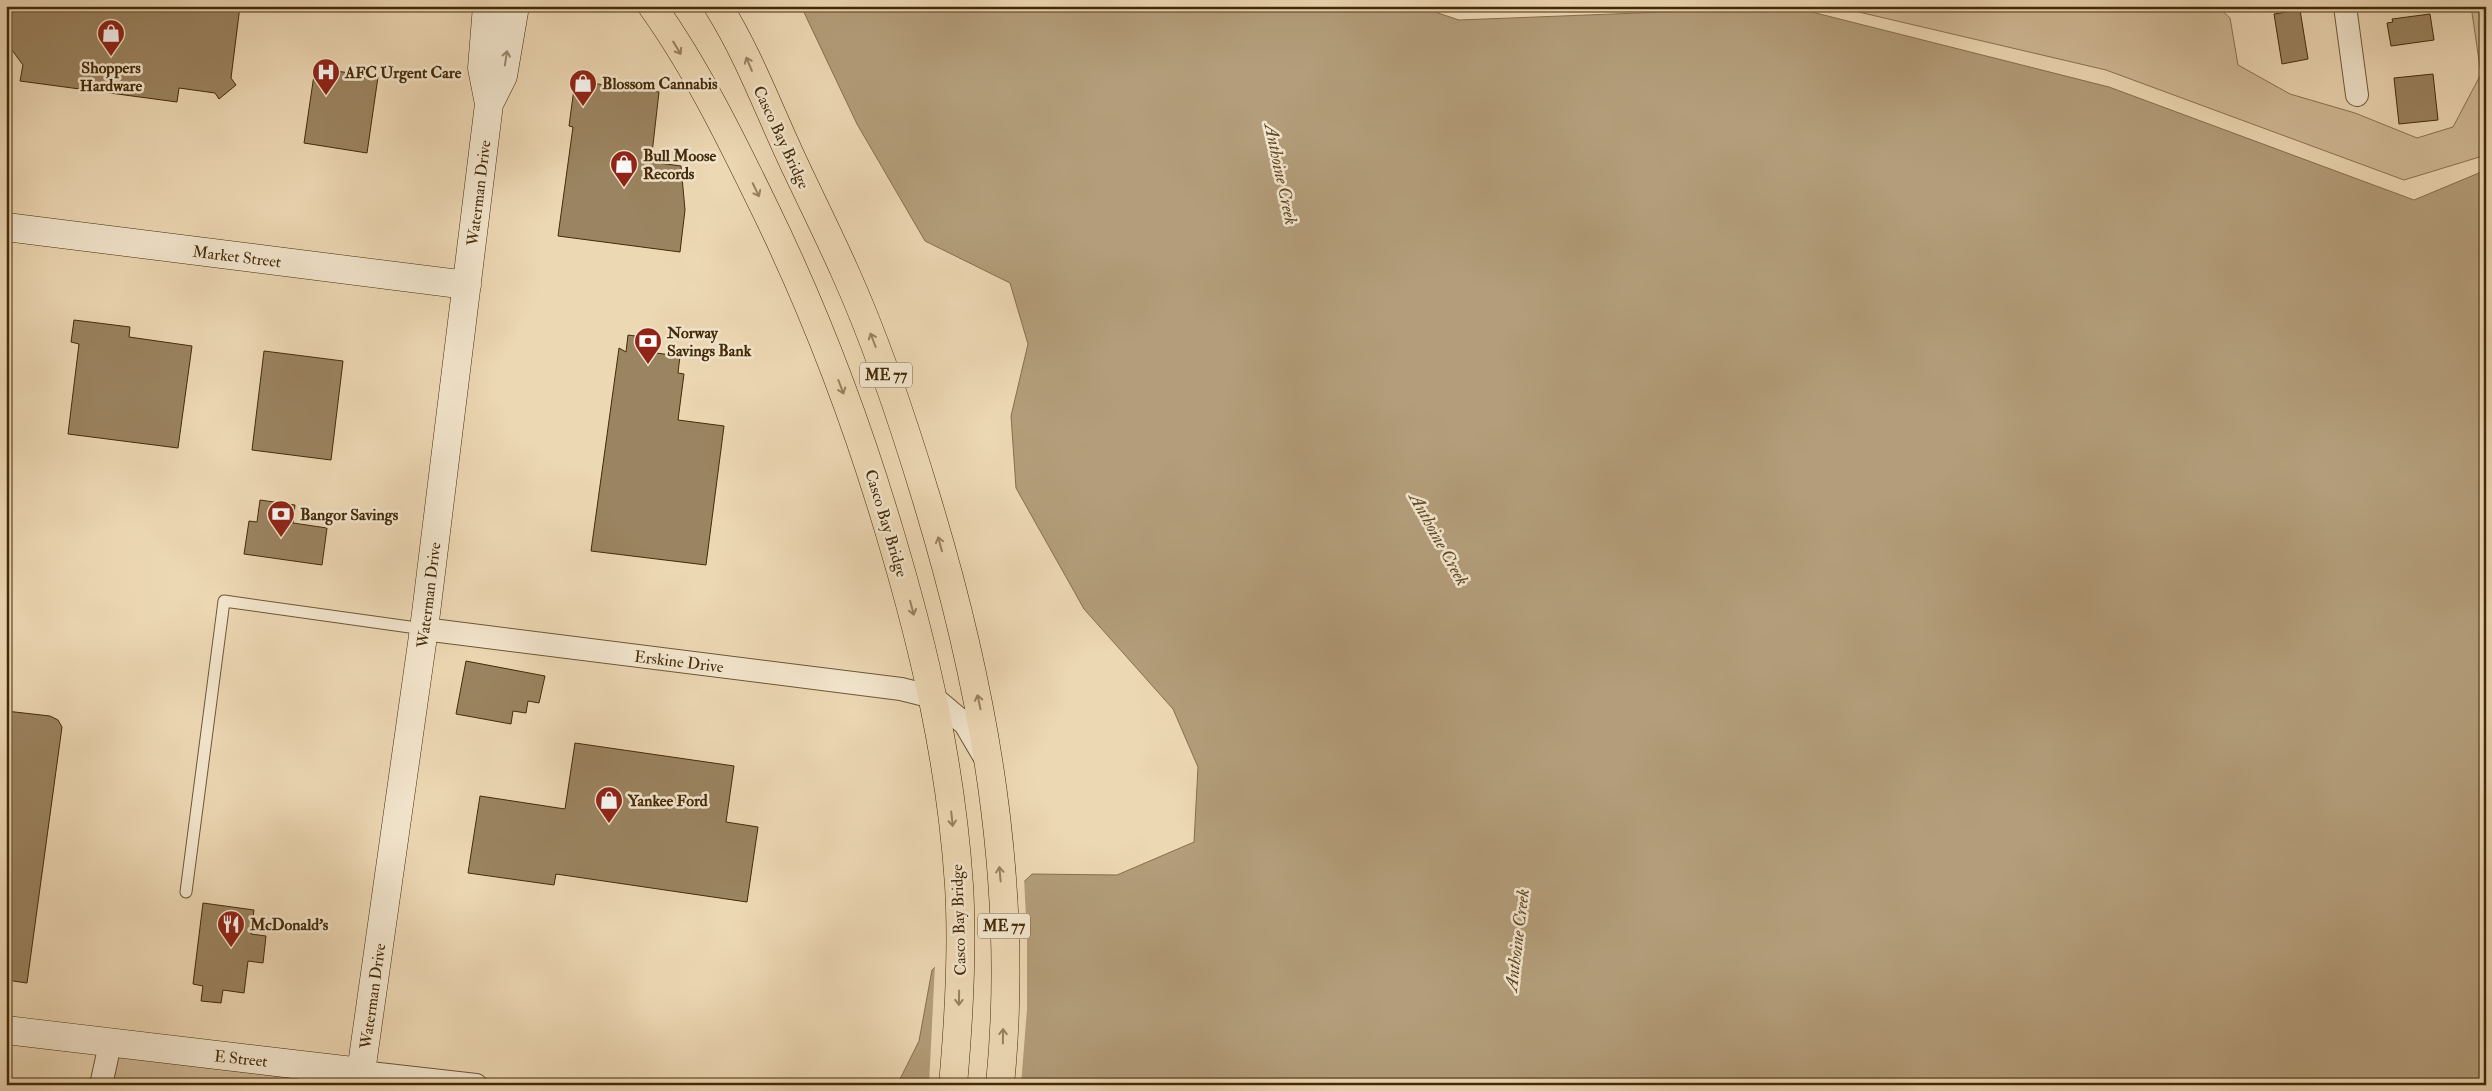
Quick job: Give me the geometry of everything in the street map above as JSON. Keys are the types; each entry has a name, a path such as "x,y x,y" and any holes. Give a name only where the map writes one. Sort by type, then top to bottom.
{"main road":[{"name":"Casco Bay Bridge","path":"652,6 700,85 741,160 816,322 848,406 878,494 912,606 933,696 947,770 960,917 959,1019 953,1085"},
{"name":"Casco Bay Bridge","path":"718,6 745,56 846,274 895,401 935,525 962,624 991,767 1004,914 1003,1057 1000,1085"}],"street":[{"name":"Waterman Drive","path":"358,1078 424,629 489,104 482,68 487,6"},
{"name":"Waterman Drive","path":"489,104 503,76 515,6"},
{"path":"2345,6 2357,95"},
{"name":"Market Street","path":"6,227 467,285"},
{"name":"Erskine Drive","path":"424,629 901,689 933,696"},
{"path":"933,696 965,724 991,767"},
{"name":"E Street","path":"6,1030 358,1078 476,1085"},
{"path":"101,1085 110,1044"}],"lane":[{"path":"186,892 224,601 424,629"}],"shaded area":[{"path":"1833,6 2217,6 2230,18 2238,65 2290,94 2355,113 2417,138 2453,127 2481,74 2471,6 2486,6 2486,155 2404,180 2106,70"},
{"path":"110,1044 444,1085 101,1085"}],"water":[{"name":"Anthoine Creek","path":"801,6 1417,6 1459,20 1792,7 2109,87 2414,200 2486,170 2486,1085 897,1085 919,1041 932,970 1032,874 1117,875 1194,842 1198,767 1173,709 1084,609 1016,488 1011,416 1028,344 1010,283 925,241 857,124"}],"pier":[{"path":"1024,878 1027,937 1027,1009 1021,1085 929,1085 935,964"}],"building":[{"path":"6,6 240,6 231,78 236,85 219,99 215,93 179,88 177,102 20,81 23,65 6,42"},
{"path":"2300,10 2308,59 2282,64 2274,14"},
{"path":"2430,14 2434,40 2391,46 2387,23 2393,22 2392,19"},
{"path":"315,68 378,77 367,153 304,143"},
{"path":"2433,74 2438,120 2399,124 2394,78"},
{"name":"Bull Moose Records","path":"575,81 659,92 651,162 681,166 685,210 680,252 558,236 573,127 569,126"},
{"path":"74,320 130,327 129,337 192,346 178,448 68,434 79,344 71,342"},
{"path":"628,335 650,338 648,352 680,356 678,373 684,374 678,420 724,426 706,565 591,551 619,348 626,352"},
{"path":"264,351 343,361 331,460 252,450"},
{"path":"260,500 295,505 293,523 327,528 322,565 244,554 249,521 257,522"},
{"path":"466,661 545,676 539,703 528,701 526,713 513,711 511,724 456,714"},
{"path":"6,711 50,716 58,720 62,727 27,983 6,980"},
{"name":"Yankee Ford","path":"575,743 734,766 726,822 758,827 747,902 556,874 554,885 468,873 480,796 565,809"},
{"name":"McDonald's","path":"203,903 254,910 251,934 266,936 263,963 248,961 244,993 223,990 221,1003 201,1001 203,986 193,984"}],"place":[{"name":"Shoppers Hardware","path":"111,57"},
{"name":"AFC Urgent Care","path":"326,96"},
{"name":"Blossom Cannabis","path":"583,107"},
{"name":"Bull Moose Records","path":"624,188"},
{"name":"Norway Savings Bank","path":"648,365"},
{"name":"Bangor Savings","path":"281,538"},
{"name":"Yankee Ford","path":"609,824"},
{"name":"McDonald's","path":"231,948"}]}
